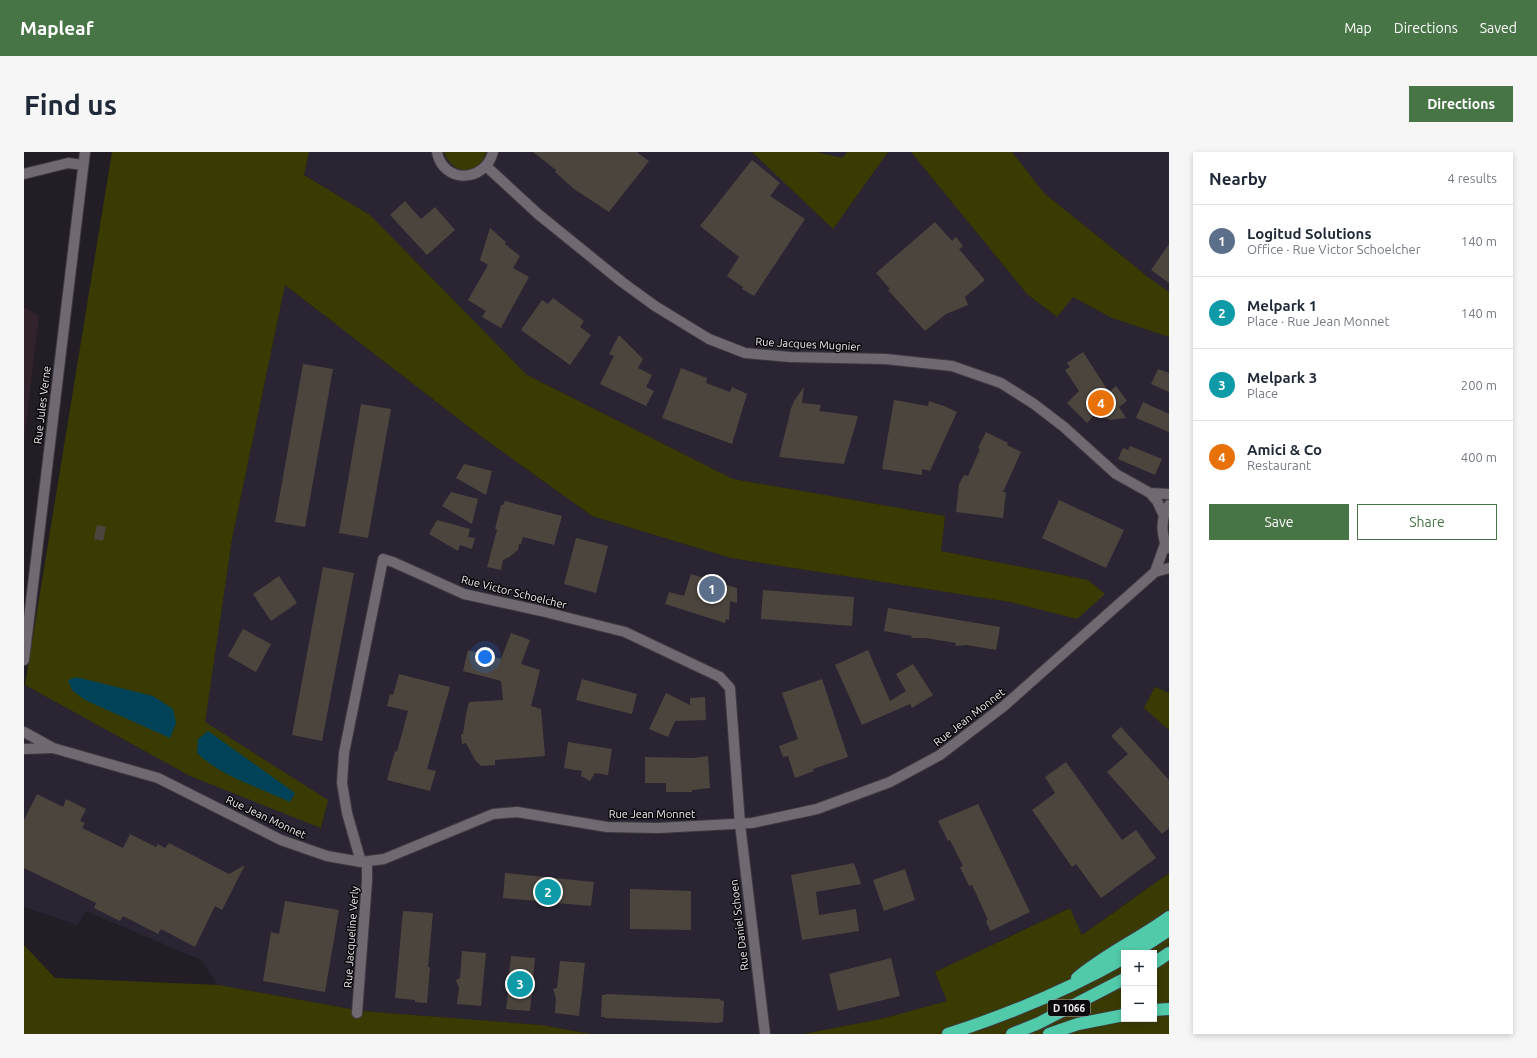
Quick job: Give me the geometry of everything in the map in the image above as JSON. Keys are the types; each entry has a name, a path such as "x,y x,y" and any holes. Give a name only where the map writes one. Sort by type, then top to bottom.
{"highway":[{"path":"1063,991 1089,968 1154,928 1169,917"},
{"path":"1139,950 1169,930"},
{"path":"1157,960 1169,953"},
{"name":"D 1066","path":"948,1034 987,1022 1063,991 1121,960"},
{"name":"D 1066","path":"1012,1034 1046,1020 1121,982"},
{"path":"1157,1010 1169,1009"},
{"path":"1049,1034 1078,1024 1121,1016"}],"street":[{"name":"Rue Jules Verne","path":"24,660 85,152"},
{"path":"437,152 438,158 443,166 450,172 460,176 479,173 491,159 493,152"},
{"path":"24,174 68,163 83,165"},
{"name":"Rue Jacques Mugnier","path":"486,166 538,214 622,282 656,306 709,339 745,353 790,358 885,359 952,366 1001,383 1034,404 1064,427 1116,474 1150,493 1157,502 1164,516"},
{"name":"Rue Jacques Mugnier","path":"1150,493 1169,494"},
{"path":"1167,548 1163,537 1162,523 1169,505"},
{"name":"Rue Jean Monnet","path":"24,732 53,748 158,778 281,840 327,856 364,862 384,859 493,814 517,812 607,828 658,828 740,824 781,817 817,808 890,782 940,755 1004,706 1154,572 1167,548"},
{"name":"Rue Victor Schoelcher","path":"364,862 347,813 342,783 344,753 383,559 393,562 464,594 625,632 720,677 730,688 740,824"},
{"name":"Rue Jean Monnet","path":"1154,572 1169,568"},
{"name":"Rue Jean Monnet","path":"24,749 53,748"},
{"name":"Rue Daniel Schoen","path":"740,824 764,1034"},
{"name":"Rue Jacqueline Verly","path":"357,1013 368,881 364,862"}],"shaded area":[{"path":"112,152 309,152 304,175 370,215 527,375 733,479 945,516 941,551 1088,580 1105,594 1077,619 1010,602 731,558 592,516 482,437 285,285 232,539 205,722 328,800 321,828 190,776 25,685"},
{"path":"309,152 752,152 833,229 888,152 911,152 1027,294 1057,317 1073,297 1112,318 1169,337 1169,693 1155,687 1144,708 1169,730 1169,873 1082,935 1069,908 935,972 948,1001 881,1019 803,1034 591,1034 541,1025 362,1011 218,985 201,960 86,911 77,925 24,907 25,685 190,776 322,828 327,800 204,722 232,539 285,285 482,437 592,516 731,558 1010,602 1077,619 1088,580 941,551 945,516 733,479 527,375 370,215 304,175"},
{"path":"444,152 486,152 483,160 478,166 465,170 459,169 453,165 448,160"},
{"path":"752,152 816,152 842,158 847,152 888,152 833,229"},
{"path":"816,152 847,152 842,158"},
{"path":"911,152 1012,152 1044,193 1148,277 1169,292 1169,337 1112,318 1073,297 1057,317 1027,294"},
{"path":"1012,152 1169,152 1169,292 1148,277 1044,193"},
{"path":"24,307 39,316 24,440"},
{"path":"1155,687 1169,693 1169,730 1144,708"},
{"path":"1169,873 1169,1034 803,1034 881,1019 947,1001 935,972 1070,908 1082,935"},
{"path":"24,945 55,978 218,985 362,1011 541,1025 591,1034 24,1034"}],"water":[{"path":"76,677 153,696 173,709 176,723 170,738 85,700 72,690 68,680"},
{"path":"208,731 295,793 290,802 229,775 218,769 197,753 198,739"}],"building":[{"path":"533,152 637,152 649,161 609,212 574,189 555,172 556,170"},
{"path":"752,160 780,183 770,196 805,219 754,296 742,289 743,287 727,276 739,257 700,226"},
{"path":"405,201 421,219 435,207 455,230 427,255 390,215"},
{"path":"935,222 952,241 956,237 963,246 959,249 985,280 965,297 968,305 946,314 925,331 888,290 890,289 876,273"},
{"path":"490,228 506,242 505,244 520,256 513,268 529,277 501,328 482,317 486,311 468,300 488,265 480,260"},
{"path":"1169,244 1169,283 1151,270"},
{"path":"553,298 584,321 580,327 591,335 570,365 521,330 542,300 548,304"},
{"path":"619,335 643,359 638,368 652,375 646,387 654,391 646,406 600,384 614,356 609,354"},
{"path":"1083,352 1109,392 1116,386 1127,401 1119,407 1126,418 1111,420 1094,415 1087,423 1067,403 1079,391 1065,370 1070,367 1067,363"},
{"path":"303,364 333,369 305,527 275,522"},
{"path":"681,368 707,378 706,383 730,392 732,387 747,394 732,444 662,418"},
{"path":"1158,369 1169,373 1169,392 1151,384"},
{"path":"804,387 802,403 821,405 819,411 858,416 844,464 779,457 790,411 794,401"},
{"path":"894,400 928,406 929,401 957,412 930,471 922,469 922,475 882,469"},
{"path":"1143,402 1169,414 1169,432 1136,418"},
{"path":"361,404 391,409 368,538 339,533"},
{"path":"986,432 1008,443 1007,445 1021,452 1003,492 1006,492 1003,518 956,512 959,484 964,475 968,476 980,449 978,448"},
{"path":"1130,446 1162,459 1155,475 1118,459 1123,448 1128,450"},
{"path":"464,464 492,471 486,495 456,478"},
{"path":"451,492 478,499 472,524 442,506"},
{"path":"1059,500 1124,530 1106,568 1042,538"},
{"path":"505,501 562,516 554,545 523,537 521,544 519,544 518,550 503,560 501,570 487,567 497,530 495,529 501,505 503,505"},
{"path":"437,520 470,529 468,537 475,538 472,549 460,545 458,551 429,534"},
{"path":"97,525 106,527 103,541 94,539"},
{"path":"576,538 608,546 596,593 564,584"},
{"path":"323,567 354,573 322,741 292,735"},
{"path":"691,574 737,588 737,603 730,601 729,620 726,619 725,623 665,604 669,592 684,596"},
{"path":"279,576 297,603 271,621 253,594"},
{"path":"763,590 854,597 852,626 761,619"},
{"path":"888,608 1000,627 996,650 967,645 955,646 956,643 925,638 911,638 912,636 884,631"},
{"path":"243,629 271,644 256,672 228,656"},
{"path":"511,633 530,640 521,664 540,670 531,706 541,709 545,756 495,760 495,765 481,766 475,760 466,743 462,744 461,734 463,734 469,702 503,700 501,681 463,671 468,650 501,659"},
{"path":"868,650 890,701 906,691 896,674 913,664 933,695 912,708 910,704 862,725 835,665"},
{"path":"399,674 450,687 427,769 436,771 430,791 387,780 395,751 397,752 408,711 387,706 390,694 393,695"},
{"path":"582,679 637,694 632,714 576,700"},
{"path":"822,679 848,757 813,769 814,771 795,778 788,756 783,757 779,746 798,739 782,693"},
{"path":"666,693 690,705 690,698 705,697 706,720 675,721 668,737 649,729"},
{"path":"1121,727 1169,780 1169,828 1162,834 1107,772 1128,754 1111,736"},
{"path":"568,742 612,749 608,775 595,773 590,781 581,776 582,771 564,768"},
{"path":"708,756 710,788 692,790 692,792 666,792 666,783 645,783 645,757 693,758"},
{"path":"1066,762 1122,840 1136,830 1156,858 1101,898 1076,864 1072,867 1032,810 1055,793 1045,777"},
{"path":"37,794 63,807 66,799 86,809 80,821 85,823 82,828 123,848 130,834 156,847 158,844 165,848 169,843 229,874 245,865 222,910 215,906 195,947 161,929 158,934 123,916 120,921 94,908 96,903 24,868 24,820"},
{"path":"978,804 1030,912 990,931 986,921 988,920 972,885 969,886 960,867 963,866 950,840 948,841 938,821"},
{"path":"854,863 861,884 816,892 819,915 856,909 859,931 802,940 791,875"},
{"path":"905,869 915,900 884,911 873,880"},
{"path":"505,873 594,882 591,906 557,903 549,905 548,902 503,898"},
{"path":"630,889 691,891 691,930 630,929"},
{"path":"285,901 339,910 325,992 263,981 271,932 279,934"},
{"path":"403,911 433,913 428,967 430,967 427,1003 395,998"},
{"path":"462,951 486,953 481,1006 457,1004 459,988 456,980 460,978"},
{"path":"511,956 535,958 530,1011 506,1009 508,994 505,984 508,983"},
{"path":"891,958 900,996 838,1011 829,974"},
{"path":"560,961 585,963 579,1016 555,1013 556,998 553,989 557,988"},
{"path":"602,995 720,999 724,1001 723,1022 605,1018 601,1017"}],"place":[{"name":"Amici & Co","path":"1101,403"},
{"name":"Logitud Solutions","path":"712,589"},
{"name":"Melpark 1","path":"548,892"},
{"name":"Melpark 3","path":"520,984"}]}
